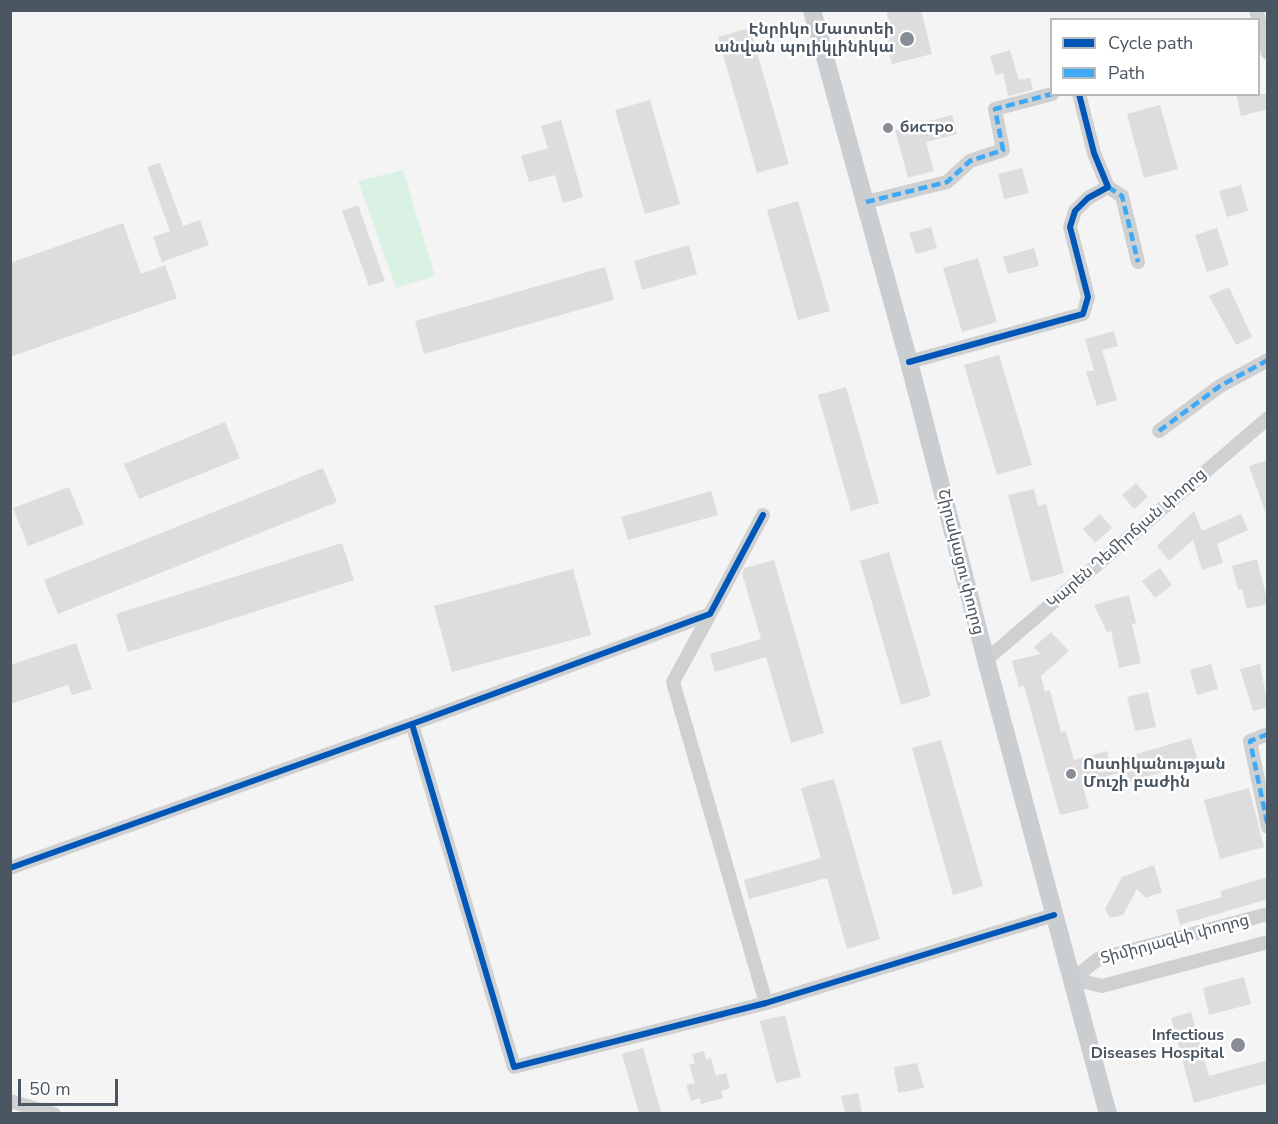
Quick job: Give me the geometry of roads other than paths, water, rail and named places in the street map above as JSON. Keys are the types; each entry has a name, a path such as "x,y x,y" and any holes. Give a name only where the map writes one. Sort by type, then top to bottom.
{"main road":[{"name":"Շիրակացու փողոց","path":"812,10 909,362 986,660 1108,1113"}],"street":[{"path":"1260,24 1268,53"},
{"path":"866,202 947,182 970,161 1003,150 994,110 1050,95"},
{"path":"1080,96 1094,153 1108,187 1122,196 1138,262"},
{"path":"909,362 1083,314 1088,297 1070,227 1075,211 1088,198 1108,187"},
{"path":"1159,431 1220,386 1268,360"},
{"name":"Կարեն Դեմիրճյան փողոց","path":"986,660 1268,418"},
{"path":"763,515 673,682 766,1003"},
{"path":"10,868 710,614"},
{"path":"412,724 514,1067 766,1003 1054,915"},
{"path":"1268,734 1250,741 1268,827"},
{"name":"Տիմիրյազևի փողոց","path":"1073,979 1098,959 1268,914"},
{"path":"1247,920 1261,944"},
{"name":"Տիմիրյազևի փողոց","path":"1073,979 1102,986 1261,944"},
{"path":"11,1098 54,1113"}],"place":[{"name":"Էնրիկո Մատտեի անվան պոլիկլինիկա","path":"907,39"},
{"name":"бистро","path":"888,128"},
{"name":"Ոստիկանության Մուշի բաժին","path":"1071,774"},
{"name":"Infectious Diseases Hospital","path":"1238,1045"}]}
